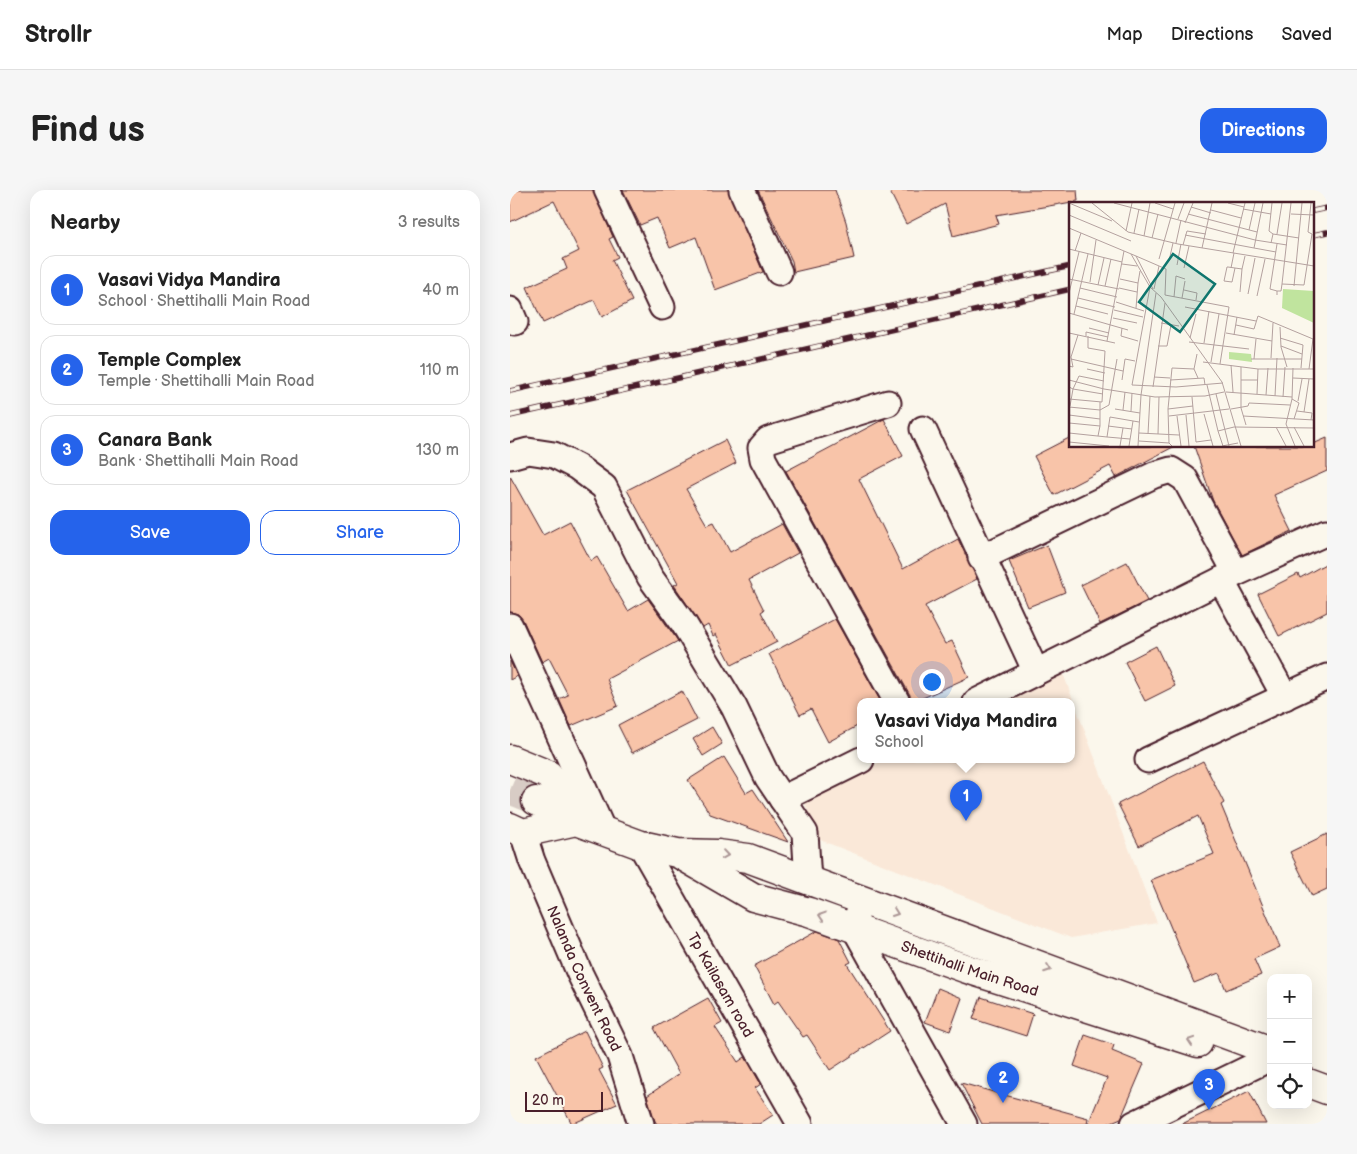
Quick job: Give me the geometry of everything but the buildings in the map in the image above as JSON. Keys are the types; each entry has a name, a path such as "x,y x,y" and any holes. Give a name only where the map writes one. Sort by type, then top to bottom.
{"main road":[{"path":"510,759 549,775 576,821 516,830"},
{"name":"Shettihalli Main Road","path":"536,801 576,821 641,845 677,852 748,858 861,900 1267,1060"},
{"name":"Shettihalli Main Road","path":"677,852 753,897 854,927 967,969 1267,1060"},
{"path":"1312,1066 1327,1072"},
{"path":"1312,1084 1327,1090"}],"street":[{"path":"607,190 662,307"},
{"path":"742,190 779,272"},
{"path":"888,403 768,440 761,448 763,459 895,698"},
{"path":"923,429 981,558 1036,672"},
{"path":"510,456 528,451 554,455 604,487 650,577 684,624 734,707 768,778 805,833 808,881"},
{"path":"981,558 1154,475 1171,470 1185,479 1228,577 1285,697"},
{"path":"984,698 1228,577 1327,532"},
{"path":"510,626 603,831"},
{"path":"1148,760 1327,677"},
{"path":"782,799 857,762"},
{"name":"Nalanda Convent Road","path":"516,830 532,861 580,974 620,1056 641,1124"},
{"name":"Tp Kailasam road","path":"641,845 800,1124"},
{"path":"861,900 854,927 964,1124"},
{"path":"1140,1123 1267,1060"}],"shaded area":[{"path":"1061,668 1072,698 1003,698"},
{"path":"1075,705 1157,923 1071,938 820,840 804,801 878,763 1075,763"}],"tunnel":[{"path":"510,790 536,801"}],"railway":[{"path":"1314,211 1327,208"},
{"path":"1314,235 1327,232"},
{"path":"510,391 1069,266"},
{"path":"510,416 1069,289"}],"place":[{"name":"Vasavi Vidya Mandira","path":"966,821"},
{"name":"Temple Complex","path":"1003,1103"},
{"name":"Canara Bank","path":"1209,1110"}]}
